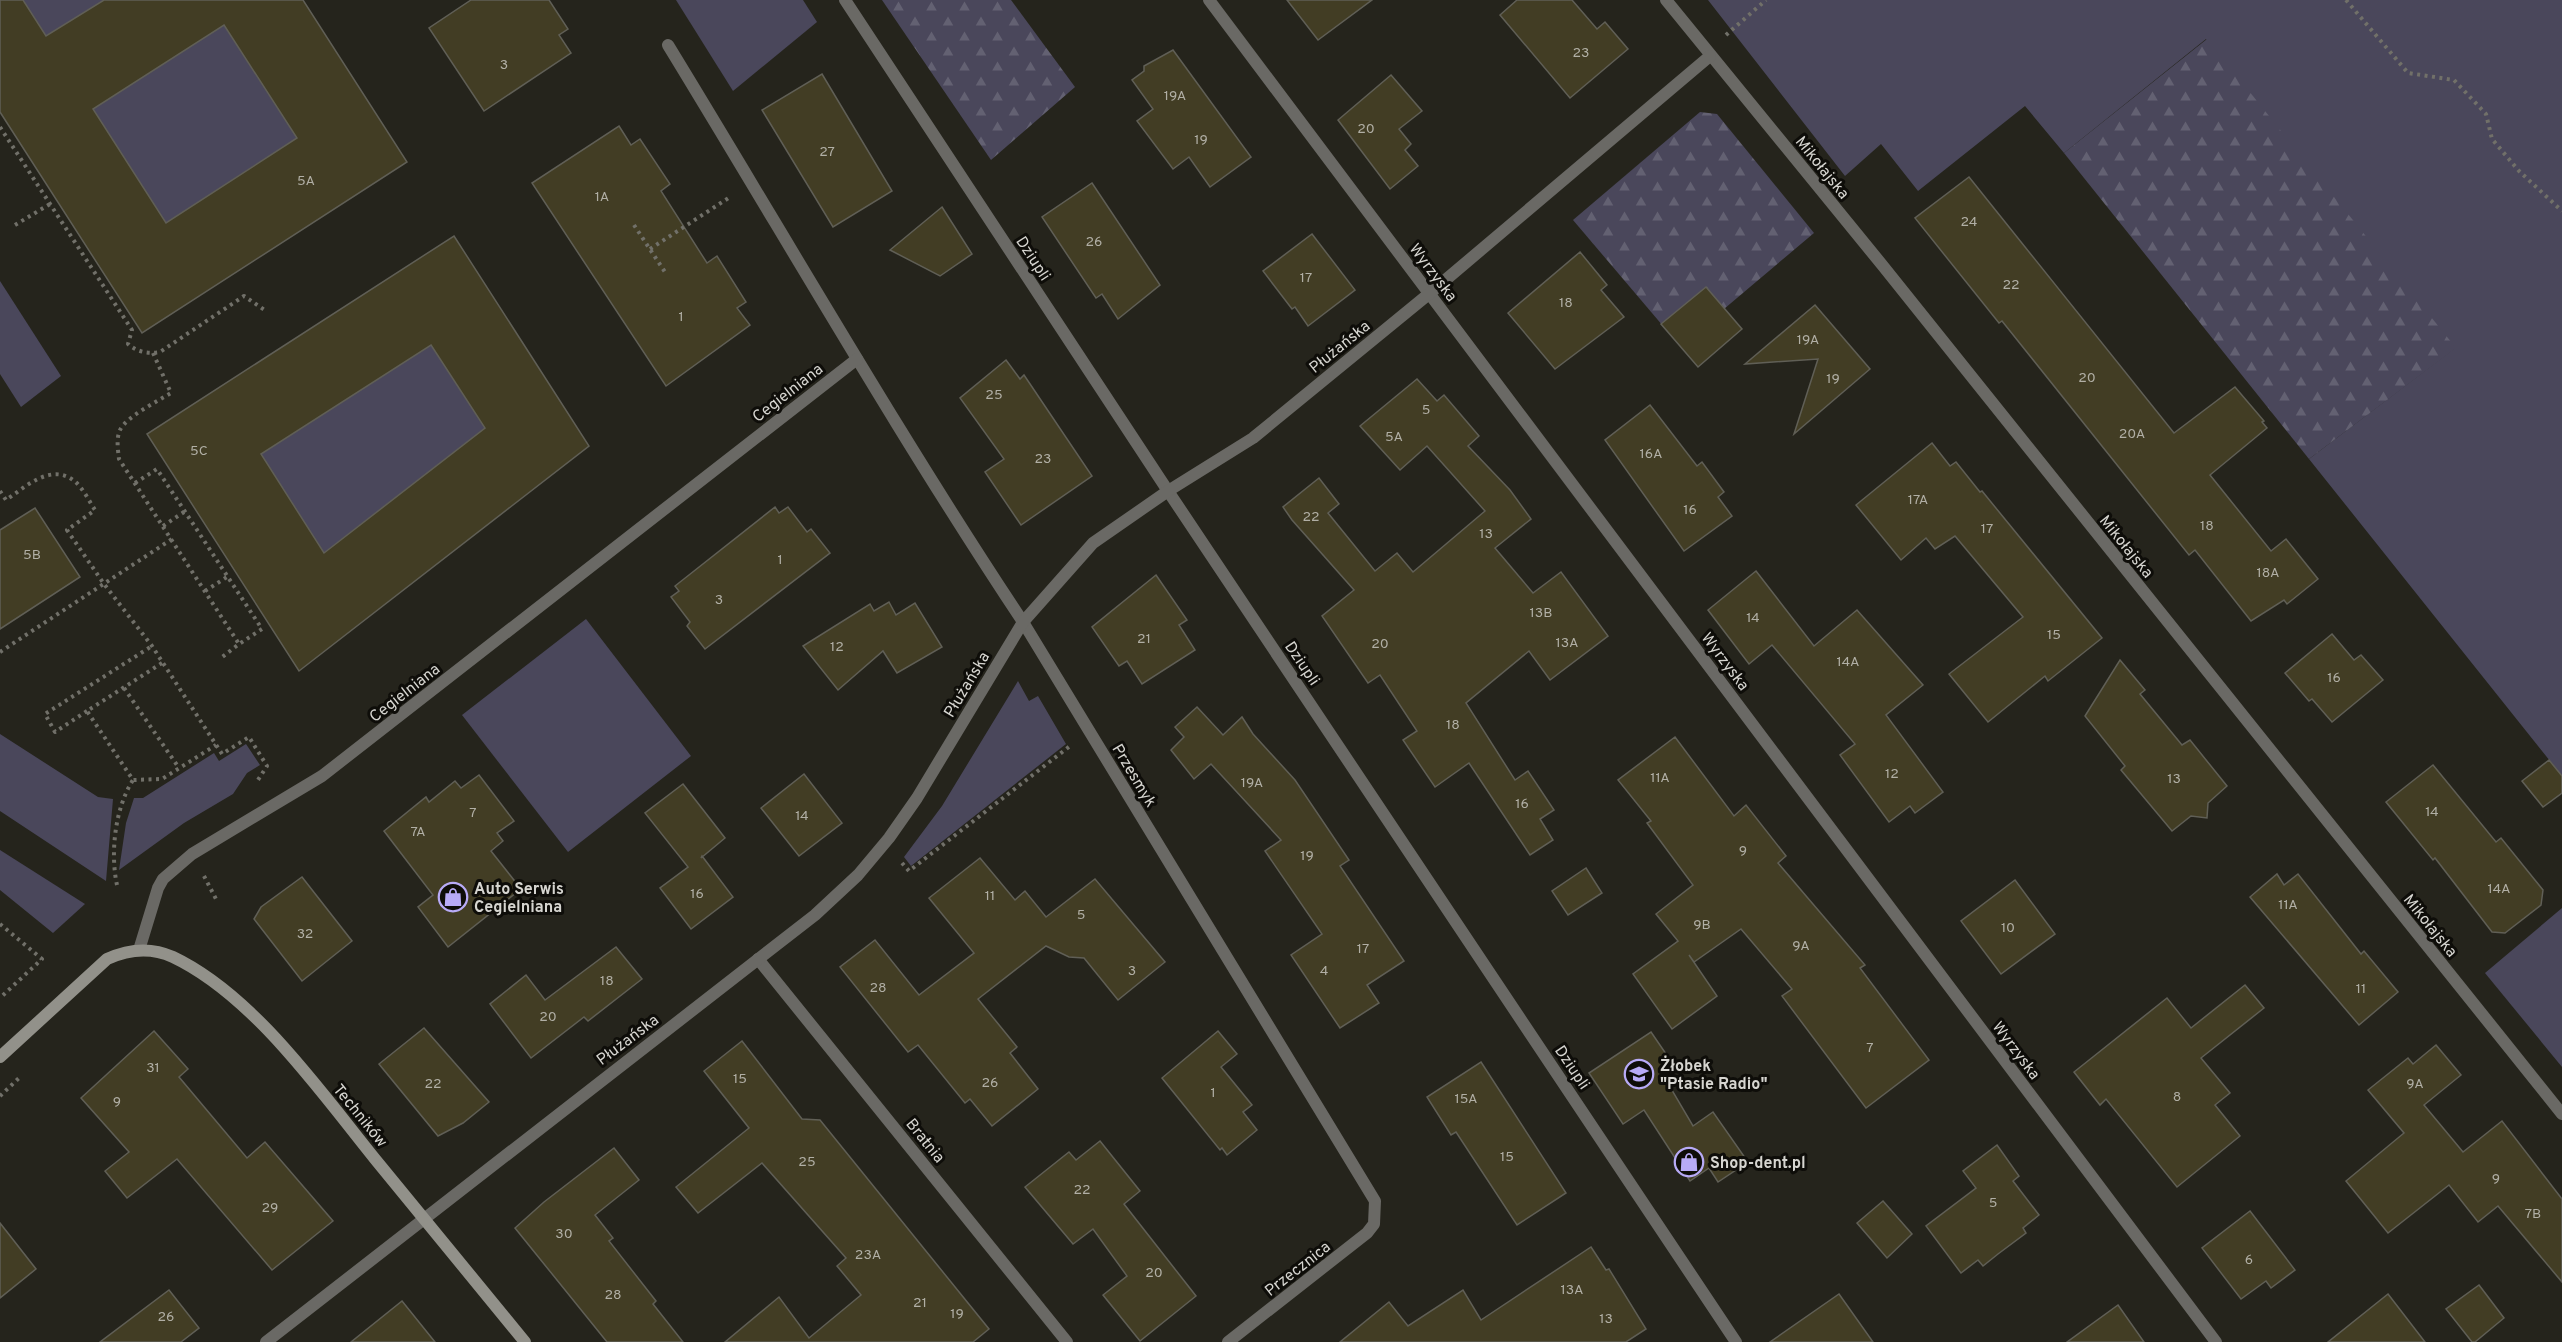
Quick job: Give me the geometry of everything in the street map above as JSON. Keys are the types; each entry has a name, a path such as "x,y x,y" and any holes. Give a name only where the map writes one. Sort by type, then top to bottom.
{"street":[{"name":"Dziupli","path":"845,0 1168,491 1736,1342"},
{"name":"Wyrzyska","path":"1209,0 2216,1342"},
{"name":"Mikołajska","path":"1666,0 1883,266 2562,1114"},
{"name":"Przesmyk","path":"668,45 857,359 967,538 1023,622 1369,1189 1375,1201 1376,1213"},
{"name":"Płużańska","path":"266,1342 815,915 858,875 889,838 917,798 1023,622 1093,543 1168,491 1253,438 1430,293 1710,56"},
{"name":"Cegielniana","path":"139,950 158,888 172,868 322,776 857,359"},
{"path":"0,1057 96,967 122,952 139,950"},
{"name":"Techników","path":"139,950 171,956 198,971 256,1019 308,1077 525,1342"},
{"name":"Bratnia","path":"758,959 1068,1342"},
{"name":"Przecznica","path":"1228,1342 1367,1233 1374,1224 1376,1213"}],"path":[{"path":"1710,56 1726,34 1766,0"},
{"path":"2346,0 2408,73 2454,80 2486,114 2492,139 2519,171 2562,211"},
{"path":"0,127 132,330 128,344 142,352 159,352 244,296 266,312"},
{"path":"650,249 725,200"},
{"path":"15,225 50,204"},
{"path":"634,225 665,272"},
{"path":"153,353 171,393 130,419 120,430 117,446 119,459 239,644"},
{"path":"135,483 157,469 262,628 221,658"},
{"path":"0,491 6,500 37,479 48,475 62,475 74,480 95,510 67,530 104,584 152,646 222,754 249,737 267,766 255,785"},
{"path":"163,526 184,512"},
{"path":"0,652 172,539"},
{"path":"206,591 228,577"},
{"path":"152,646 45,714 55,732 162,663"},
{"path":"124,688 179,768"},
{"path":"87,711 133,780"},
{"path":"900,861 909,871 1073,744"},
{"path":"133,780 162,779 216,745"},
{"path":"117,885 114,870 117,832 123,795 133,780"},
{"path":"201,871 216,899"},
{"path":"0,924 42,959 0,998"}],"green space":[{"path":"23,0 109,0 48,39"},
{"path":"676,0 803,0 817,22 733,91"},
{"path":"882,0 1011,0 1075,87 991,160"},
{"path":"1708,0 2562,0 2562,776 2309,459 2455,348 2206,39 2064,153 2025,106 1918,191 1881,144 1845,176"},
{"path":"222,22 297,138 166,223 91,106"},
{"path":"2207,39 2456,348 2309,459 2064,153"},
{"path":"1700,112 1717,114 1814,233 1680,346 1573,220"},
{"path":"0,281 61,376 21,407 0,374"},
{"path":"431,345 485,428 324,553 261,454"},
{"path":"586,619 691,756 568,852 462,715"},
{"path":"1018,681 1029,701 1038,696 1066,744 911,866 904,857 942,806"},
{"path":"0,734 98,797 113,799 106,881 0,811"},
{"path":"246,744 260,765 247,773 233,794 184,823 119,870 126,823 134,798 143,798 214,753 219,761"},
{"path":"0,850 85,904 53,933 0,890"},
{"path":"2562,908 2562,1067 2485,973"}],"building":[{"path":"0,0 23,0 46,36 104,0 303,0 407,162 142,333 0,112","holes":["224,25 297,138 166,223 93,109"]},
{"path":"471,0 549,0 568,29 559,35 571,53 484,111 429,28"},
{"path":"1287,0 1372,0 1318,40"},
{"path":"1517,0 1572,0 1597,29 1605,22 1628,49 1570,98 1500,15"},
{"path":"1173,50 1251,157 1210,187 1189,157 1173,169 1137,121 1153,109 1132,80 1144,71 1144,66"},
{"path":"822,74 892,191 833,227 762,110"},
{"path":"1391,75 1422,111 1399,129 1411,144 1405,150 1418,166 1390,189 1338,120"},
{"path":"619,126 631,145 640,139 670,184 661,191 707,263 717,256 746,302 737,308 750,325 666,386 532,183"},
{"path":"1969,177 2174,433 2235,387 2264,421 2262,422 2267,428 2210,475 2271,551 2286,539 2318,579 2287,604 2284,600 2251,621 2195,550 2189,555 2002,321 1999,323 1915,218"},
{"path":"1092,183 1160,285 1118,319 1102,294 1096,298 1042,217"},
{"path":"942,207 972,254 940,276 890,250"},
{"path":"1312,234 1355,290 1308,326 1295,307 1292,309 1263,271"},
{"path":"454,236 589,446 299,671 147,434","holes":["431,345 485,428 324,553 261,454"]},
{"path":"1580,252 1607,285 1601,290 1624,317 1555,369 1508,313"},
{"path":"1706,287 1742,329 1698,367 1661,324"},
{"path":"1815,305 1870,369 1794,434 1818,359 1745,364"},
{"path":"1006,360 1020,379 1024,375 1092,476 1021,525 985,472 1004,459 960,398"},
{"path":"1417,379 1437,401 1444,395 1479,436 1468,446 1510,490 1531,519 1495,548 1533,593 1561,572 1608,636 1550,680 1529,651 1466,703 1515,780 1528,771 1554,810 1540,819 1553,840 1530,855 1469,763 1435,787 1403,740 1417,731 1380,675 1368,683 1322,616 1354,590 1283,507 1319,478 1339,504 1328,513 1375,571 1397,553 1413,572 1485,511 1427,446 1400,470 1360,426"},
{"path":"1650,405 1697,466 1702,462 1724,492 1718,497 1732,516 1684,551 1605,440"},
{"path":"1932,443 1950,466 1956,462 1980,492 1982,491 2102,638 2048,681 2045,676 1988,722 1949,674 2023,617 1955,536 1935,549 1926,538 1901,560 1856,505"},
{"path":"775,507 779,513 788,507 807,532 811,529 830,553 705,649 687,626 690,622 671,597 679,591 675,586"},
{"path":"35,508 80,577 0,629 0,530"},
{"path":"1756,571 1814,646 1857,610 1923,685 1886,715 1943,792 1915,813 1910,806 1889,822 1840,755 1855,744 1772,645 1749,664 1708,610"},
{"path":"1156,575 1187,620 1179,625 1195,650 1142,684 1127,661 1119,666 1092,627"},
{"path":"889,602 896,615 915,603 942,647 897,673 883,651 838,690 803,646 870,604 874,611"},
{"path":"2332,634 2354,660 2361,655 2383,680 2332,722 2312,699 2309,701 2285,673"},
{"path":"2120,660 2145,690 2140,694 2182,745 2190,740 2227,786 2208,803 2207,818 2191,816 2172,831 2121,770 2125,766 2085,716"},
{"path":"1197,707 1223,735 1242,717 1253,734 1295,780 1349,860 1340,866 1404,961 1367,985 1379,1003 1340,1028 1291,955 1322,934 1265,851 1281,840 1211,764 1194,779 1171,750 1184,737 1175,727"},
{"path":"1675,737 1734,816 1746,805 1786,856 1778,863 1865,965 1860,968 1929,1060 1866,1108 1782,996 1792,989 1741,929 1694,962 1689,955 1717,996 1672,1029 1633,974 1678,941 1656,914 1693,885 1647,823 1651,821 1618,780"},
{"path":"2549,760 2562,776 2562,793 2543,807 2522,781"},
{"path":"2433,765 2496,842 2501,838 2543,890 2541,905 2505,933 2492,932 2435,858 2433,860 2386,802"},
{"path":"804,774 842,823 799,856 761,808"},
{"path":"479,775 514,821 497,833 503,841 491,851 521,889 448,947 418,907 433,895 384,831 426,797 429,802 455,781 461,788"},
{"path":"683,784 725,838 703,857 733,897 691,929 660,888 688,867 645,813"},
{"path":"980,858 1015,900 1025,891 1046,917 1095,879 1165,962 1118,1000 1084,958 1069,957 1046,946 978,999 1017,1047 1010,1053 1038,1089 992,1126 970,1099 965,1103 918,1045 908,1052 840,967 875,940 919,995 974,953 929,898"},
{"path":"1586,868 1602,893 1568,915 1552,891"},
{"path":"2277,874 2284,885 2298,874 2361,954 2364,951 2398,992 2359,1025 2250,897"},
{"path":"302,877 352,941 302,981 254,919 261,907"},
{"path":"2015,880 2055,934 2001,974 1961,921"},
{"path":"616,947 642,979 588,1021 584,1017 531,1058 490,1004 526,975 545,1000"},
{"path":"2245,985 2264,1008 2201,1058 2230,1093 2215,1105 2240,1136 2177,1187 2106,1099 2100,1105 2074,1072 2167,998 2191,1028"},
{"path":"424,1028 489,1102 463,1123 438,1136 379,1064"},
{"path":"154,1031 188,1069 179,1077 247,1158 265,1142 333,1221 272,1270 177,1159 127,1198 105,1171 129,1152 81,1098"},
{"path":"1218,1031 1237,1054 1221,1067 1252,1105 1243,1112 1257,1130 1227,1155 1222,1148 1220,1150 1162,1078"},
{"path":"1651,1032 1675,1067 1663,1075 1693,1126 1713,1112 1748,1162 1718,1182 1709,1168 1690,1181 1644,1110 1623,1124 1589,1073"},
{"path":"742,1041 802,1119 820,1120 989,1329 973,1342 725,1342 779,1297 809,1338 861,1295 837,1266 846,1258 762,1163 698,1213 676,1187 749,1128 704,1071"},
{"path":"2436,1045 2461,1075 2424,1105 2463,1152 2502,1121 2562,1199 2562,1282 2498,1206 2478,1222 2449,1185 2388,1233 2346,1181 2404,1133 2368,1090 2408,1058 2413,1064"},
{"path":"1481,1062 1566,1193 1517,1225 1456,1132 1451,1135 1427,1097"},
{"path":"1100,1141 1140,1191 1124,1204 1196,1296 1140,1341 1103,1295 1127,1276 1093,1229 1073,1244 1025,1187 1069,1152 1076,1160"},
{"path":"1997,1145 2019,1176 2013,1181 2039,1215 2023,1228 2026,1233 1983,1266 1978,1260 1961,1273 1926,1226 1976,1188 1963,1171"},
{"path":"614,1148 639,1180 595,1215 613,1238 609,1241 656,1301 653,1304 683,1342 607,1342 515,1228 544,1202"},
{"path":"1883,1201 1912,1234 1887,1258 1857,1223"},
{"path":"2250,1211 2295,1270 2271,1288 2266,1281 2241,1299 2202,1248"},
{"path":"0,1223 36,1269 0,1298"},
{"path":"1591,1247 1606,1270 1609,1269 1646,1329 1626,1342 1340,1342 1389,1302 1408,1326 1463,1290 1481,1320"},
{"path":"2479,1285 2504,1318 2472,1342 2446,1309"},
{"path":"169,1290 199,1328 181,1342 100,1342"},
{"path":"1839,1294 1873,1342 1770,1342"},
{"path":"2388,1294 2425,1342 2328,1342"},
{"path":"402,1301 435,1342 351,1342"},
{"path":"2118,1305 2144,1342 2067,1342"}],"place":[{"name":"Auto Serwis Cegielniana","path":"453,897"},
{"name":"Żłobek \"Ptasie Radio\"","path":"1639,1074"},
{"name":"Shop-dent.pl","path":"1689,1162"}]}
